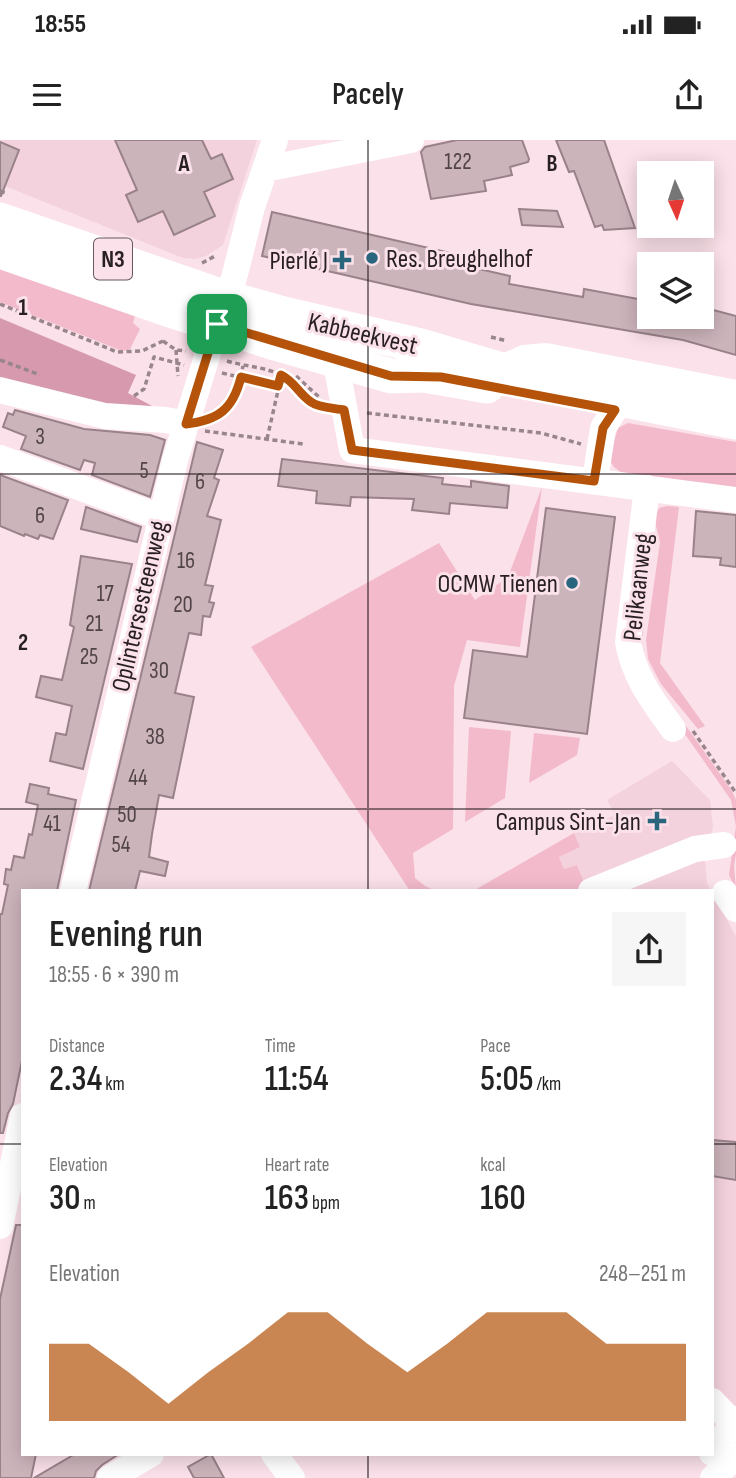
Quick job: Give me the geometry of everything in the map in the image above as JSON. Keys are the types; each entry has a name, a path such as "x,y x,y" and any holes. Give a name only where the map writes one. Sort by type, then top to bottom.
{"main road":[{"name":"N3","path":"0,220 221,311"},
{"name":"N3","path":"0,251 221,311"},
{"name":"Kabbeekvest","path":"221,311 284,363 332,359 391,376 441,377 736,432"},
{"name":"Kabbeekvest","path":"221,311 421,346 559,387 736,422"}],"street":[{"name":"Oplintersesteenweg","path":"73,889 160,517 186,424 275,140"},
{"path":"265,169 411,140"},
{"path":"500,369 524,358 546,356 736,393"},
{"name":"Kabbeekvest","path":"332,359 338,374 352,450 736,500"},
{"path":"0,390 105,416 186,424"},
{"path":"594,481 603,428 615,410"},
{"path":"0,458 160,517"},
{"name":"Pelikaanweg","path":"647,488 628,642 631,662 643,686 683,729"},
{"path":"596,889 695,849 724,845"},
{"path":"0,1226 21,1126"},
{"path":"714,1403 735,1423 714,1450"},
{"path":"110,1478 148,1456"},
{"path":"276,1456 292,1478"},
{"path":"696,1478 710,1456"},
{"path":"713,1478 736,1456"}],"path":[{"path":"0,304 117,352 142,351 163,341 176,350"},
{"path":"124,403 144,389 155,357 278,386"},
{"path":"0,359 51,380"},
{"path":"186,424 202,422 230,405 235,399 243,366 268,370 284,363"},
{"path":"267,439 284,363"},
{"path":"284,363 321,399 343,406"},
{"path":"284,363 289,379 309,401 317,405 343,406 541,433 599,449"},
{"path":"186,424 205,431 303,444"},
{"path":"683,729 736,793"}],"shaded area":[{"path":"0,140 257,140 223,245 206,256 195,259 183,258 0,184"},
{"path":"0,264 136,312 133,323 140,329 130,349 122,351 0,302"},
{"path":"0,318 136,375 128,393 163,412 129,411 0,383"},
{"path":"628,423 736,442 736,491 623,474 609,459 618,428"},
{"path":"542,487 520,647 467,640 454,686 453,829 413,853 415,878 432,889 409,889 251,647 439,543 475,600 508,577"},
{"path":"679,507 660,663 705,726 698,729 661,684 648,659 646,640 660,542 654,518 659,508"},
{"path":"649,521 652,521 652,539 641,655 643,665 732,791 736,800 736,826 731,800 643,674 636,656"},
{"path":"469,727 511,731 505,798 465,822"},
{"path":"534,733 580,738 577,755 529,783"},
{"name":"Campus Sint-Jan","path":"672,761 710,800 713,827 705,859 710,889 578,889 585,885 577,865 564,869 559,857 580,847 574,833 615,815 607,800"},
{"path":"736,826 734,866 736,889 729,875"},
{"path":"574,833 580,847 559,857 564,869 577,865 585,885 578,889 476,889"},
{"path":"714,897 736,936 736,1409 714,1408"}],"building":[{"path":"115,140 202,140 211,159 222,154 233,179 204,192 215,216 174,235 163,211 138,222 126,195 137,190"},
{"path":"457,140 522,140 529,159 528,162 510,167 512,175 484,181 486,191 431,199 421,152 425,147"},
{"path":"556,140 604,140 635,228 604,230 602,225 595,227 574,171 569,172"},
{"path":"0,142 19,150 1,196 0,196"},
{"path":"519,209 557,211 563,227 522,225"},
{"path":"272,212 481,260 479,269 510,276 509,284 583,297 584,289 637,299 637,329 714,329 714,310 736,316 736,355 683,340 471,304 262,256"},
{"path":"15,410 84,429 150,435 165,440 150,497 92,475 95,463 84,460 80,470 21,449 26,436 3,427 8,413 13,415"},
{"path":"197,442 223,450 214,478 219,480 207,516 221,520 205,585 213,586 209,602 214,603 210,617 203,616 201,635 189,633 175,693 194,697 173,798 159,795 152,834 149,857 168,862 165,876 140,871 136,889 89,889"},
{"path":"282,459 443,478 442,484 471,487 471,481 509,486 507,508 450,503 449,514 412,510 414,499 351,497 350,506 316,503 317,491 278,486"},
{"path":"0,475 68,500 53,539 40,535 38,539 25,534 24,536 0,526"},
{"path":"86,507 141,527 137,542 81,529"},
{"name":"OCMW Tienen","path":"546,508 615,517 587,734 464,718 473,650 527,657"},
{"path":"696,511 736,515 736,567 720,565 721,558 693,556"},
{"path":"81,556 132,564 83,769 50,761 56,733 66,735 72,706 36,697 41,676 62,680 74,627 70,625"},
{"path":"30,784 49,788 48,794 76,800 57,889 21,889 21,1066 13,1104 3,1133 0,1133 0,914 8,885 4,884 6,869 11,870 14,856 24,858 29,834 32,835 38,805 26,802"},
{"path":"714,1140 736,1142 736,1180 714,1176"},
{"path":"16,1225 21,1225 21,1456 36,1456 31,1478 0,1478 0,1299"},
{"path":"72,1456 116,1456 96,1471 94,1478 34,1478"},
{"path":"212,1456 224,1478 194,1478 188,1467"}],"place":[{"name":"Res. Breughelhof","path":"372,258"},
{"name":"Pierlé J","path":"342,260"},
{"name":"OCMW Tienen","path":"572,583"},
{"name":"Campus Sint-Jan","path":"657,821"}],"route":[{"path":"217,324 391,376 441,377 615,410 603,428 594,481 352,450 344,410 309,401 289,379 281,375 278,386 241,377 235,399 230,405 202,422 186,424 217,324"}]}
